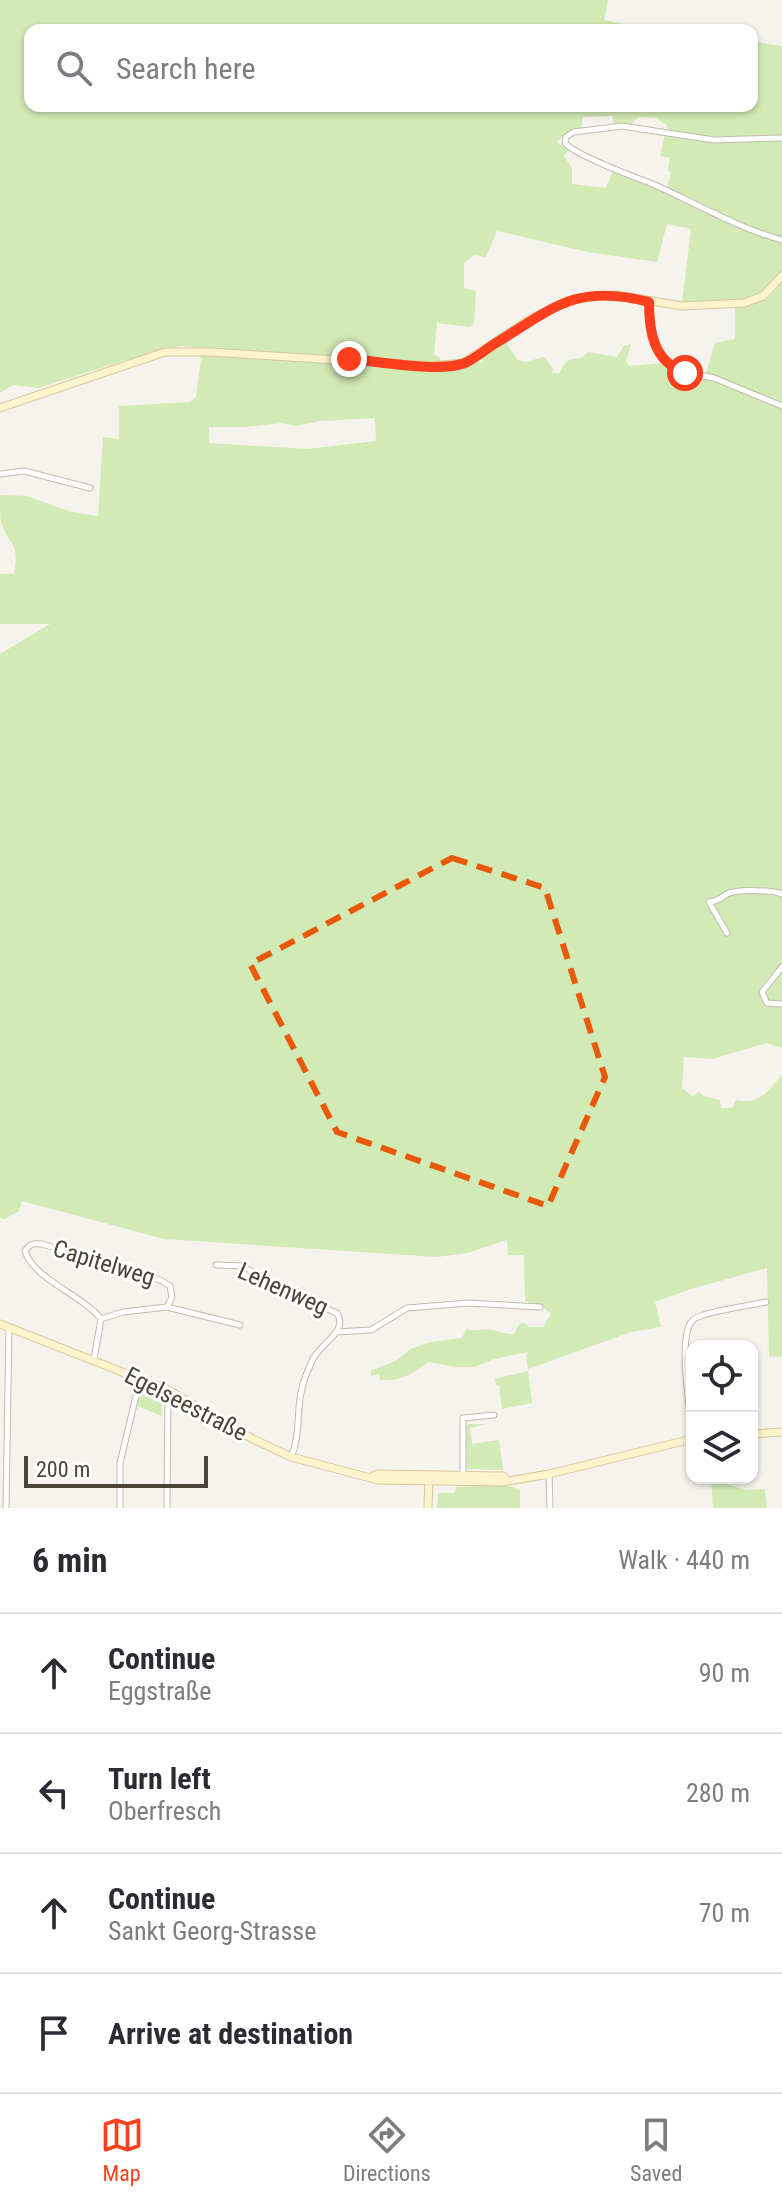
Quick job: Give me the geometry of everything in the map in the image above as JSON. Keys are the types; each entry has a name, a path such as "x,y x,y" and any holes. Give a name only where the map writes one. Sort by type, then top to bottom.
{"street":[{"path":"782,138 723,140 622,126 574,132 565,140 567,146 583,156 750,230 782,240"},
{"path":"0,408 165,352 440,366 463,363 542,312 573,299 616,295 682,306 744,303 763,296 782,276"},
{"path":"649,302 653,340 671,366 685,373 714,378 782,406"},
{"path":"0,474 24,471 90,488"},
{"path":"727,933 709,902 723,899 728,894 771,890 782,894"},
{"path":"782,967 762,992 767,1003 782,1004"},
{"name":"Capitelweg","path":"167,1307 172,1293 170,1286 160,1280 42,1244 34,1243 25,1251 34,1266 91,1306 101,1319 123,1312 167,1307 240,1325"},
{"name":"Lehenweg","path":"216,1265 243,1266 288,1293 337,1313 340,1318 336,1332 314,1355 301,1389 296,1446 291,1457"},
{"path":"690,1412 685,1347 688,1326 693,1320 766,1302"},
{"path":"336,1332 371,1330 407,1308 468,1303 540,1307"},
{"path":"94,1359 101,1319"},
{"path":"4,1326 3,1492 6,1508"},
{"name":"Egelseestraße","path":"4,1326 168,1390 291,1457 347,1473 373,1476 378,1480 395,1482 503,1476 507,1480 549,1474 686,1440"},
{"path":"120,1508 120,1463 140,1378"},
{"path":"167,1508 168,1390"},
{"path":"463,1478 463,1418 494,1415"},
{"path":"758,1434 782,1432"},
{"path":"549,1474 550,1508"},
{"path":"428,1508 429,1478"}],"highlighted area":[{"path":"452,858 545,888 605,1077 548,1206 337,1132 250,964"}],"green space":[{"path":"0,0 608,0 604,20 624,24 24,24 24,112 758,112 758,42 782,46 782,136 704,138 669,132 667,125 655,118 639,117 629,125 614,126 612,116 583,117 581,129 556,142 569,150 564,156 572,168 572,184 606,188 614,169 782,242 782,272 771,284 749,298 682,303 691,229 667,224 657,262 588,252 497,231 486,257 475,255 464,263 464,288 476,291 474,323 470,327 437,323 434,354 440,358 440,365 181,346 39,388 13,385 0,393"},
{"path":"665,134 714,141 782,140 782,238 737,222 667,188 671,173 668,170 670,158 660,156"},
{"path":"782,279 782,1048 767,1043 712,1059 684,1057 682,1088 692,1096 699,1092 720,1100 721,1108 732,1108 736,1100 757,1099 782,1075 782,1357 769,1356 767,1268 655,1302 661,1327 631,1332 528,1369 528,1352 494,1359 475,1367 428,1362 406,1376 380,1380 379,1374 371,1376 371,1371 397,1360 410,1349 431,1342 462,1338 466,1329 514,1334 519,1324 543,1327 551,1314 542,1306 525,1301 524,1255 508,1255 507,1240 467,1253 437,1257 164,1239 22,1201 19,1211 5,1219 0,1218 0,654 50,624 0,624 0,574 14,574 16,556 1,522 0,495 26,496 72,512 98,516 103,437 119,439 119,406 190,402 196,397 201,359 197,355 413,368 419,372 474,361 482,363 479,357 504,340 518,360 525,362 544,357 553,368 552,373 559,374 568,361 582,358 588,352 617,357 624,346 631,344 626,361 629,366 665,363 684,375 705,377 715,343 735,339 735,306 764,298 780,285","holes":["375,418 376,441 307,449 209,443 209,427 282,423 296,426 321,421"]},
{"path":"528,1371 532,1403 502,1409 495,1379"},
{"path":"141,1385 161,1394 162,1416 135,1405"},
{"path":"469,1424 487,1424 470,1428 472,1444 499,1440 503,1470 467,1469 465,1427"},
{"path":"711,1484 726,1484 745,1490 765,1489 767,1508 713,1508"},
{"path":"505,1485 520,1489 520,1508 437,1508 438,1493 455,1493 456,1487"}],"route":[{"path":"349,359 430,366 463,363 560,303 588,296 616,295 649,302 651,334 658,352 671,366 685,373"}]}
